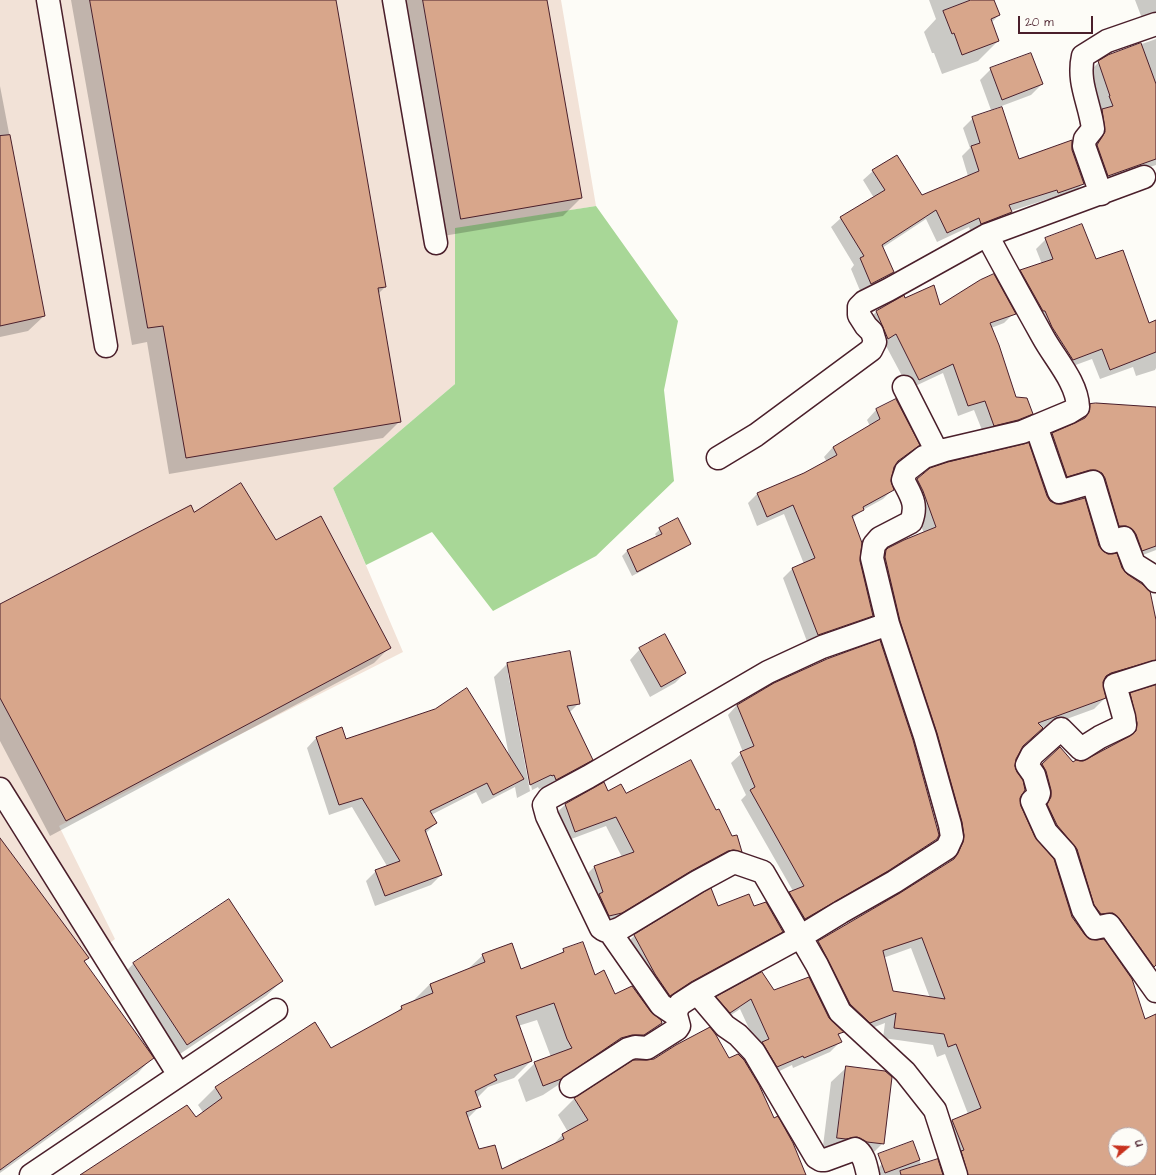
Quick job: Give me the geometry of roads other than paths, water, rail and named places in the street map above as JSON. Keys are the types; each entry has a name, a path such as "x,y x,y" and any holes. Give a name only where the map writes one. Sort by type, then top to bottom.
{"street":[{"path":"48,0 106,346"},
{"path":"394,0 436,243"},
{"path":"1102,194 1084,146 1085,139 1093,129 1090,110 1084,94 1081,65 1083,56 1107,41 1156,24"},
{"path":"718,458 756,435 871,350 875,342 872,332 859,315 859,307 864,302 987,235 1102,194 1144,177"},
{"path":"570,1086 628,1049 636,1046 647,1048 677,1029 679,1026 676,1015 677,1009 680,1004 697,993 800,937 894,882 947,848 952,837 946,810 925,736 888,624 872,558 874,546 880,538 911,522 915,512 914,502 903,480 906,471 924,457 937,452 1022,432 1070,412 1078,407 1078,399 1069,380 1044,339 987,235"},
{"path":"904,387 937,452"},
{"path":"1036,426 1059,492 1093,482 1112,542 1124,538 1134,564 1150,574 1156,581"},
{"path":"888,624 822,647 768,672 546,801 544,805 601,928 605,931 610,932 621,928 697,882 734,862 763,872 827,984 840,1012 905,1072 935,1110 956,1175"},
{"path":"1156,672 1115,685 1125,725 1080,749 1061,729 1032,755 1027,765 1034,775 1039,793 1038,796 1032,801 1046,832 1065,853 1083,910 1095,928 1108,925 1156,991"},
{"path":"0,789 179,1075"},
{"path":"610,932 661,1005 676,1015"},
{"path":"697,993 725,1026 738,1035 754,1052 816,1157 821,1160 825,1160 855,1149 860,1151 868,1175"},
{"path":"31,1175 276,1010"}]}
